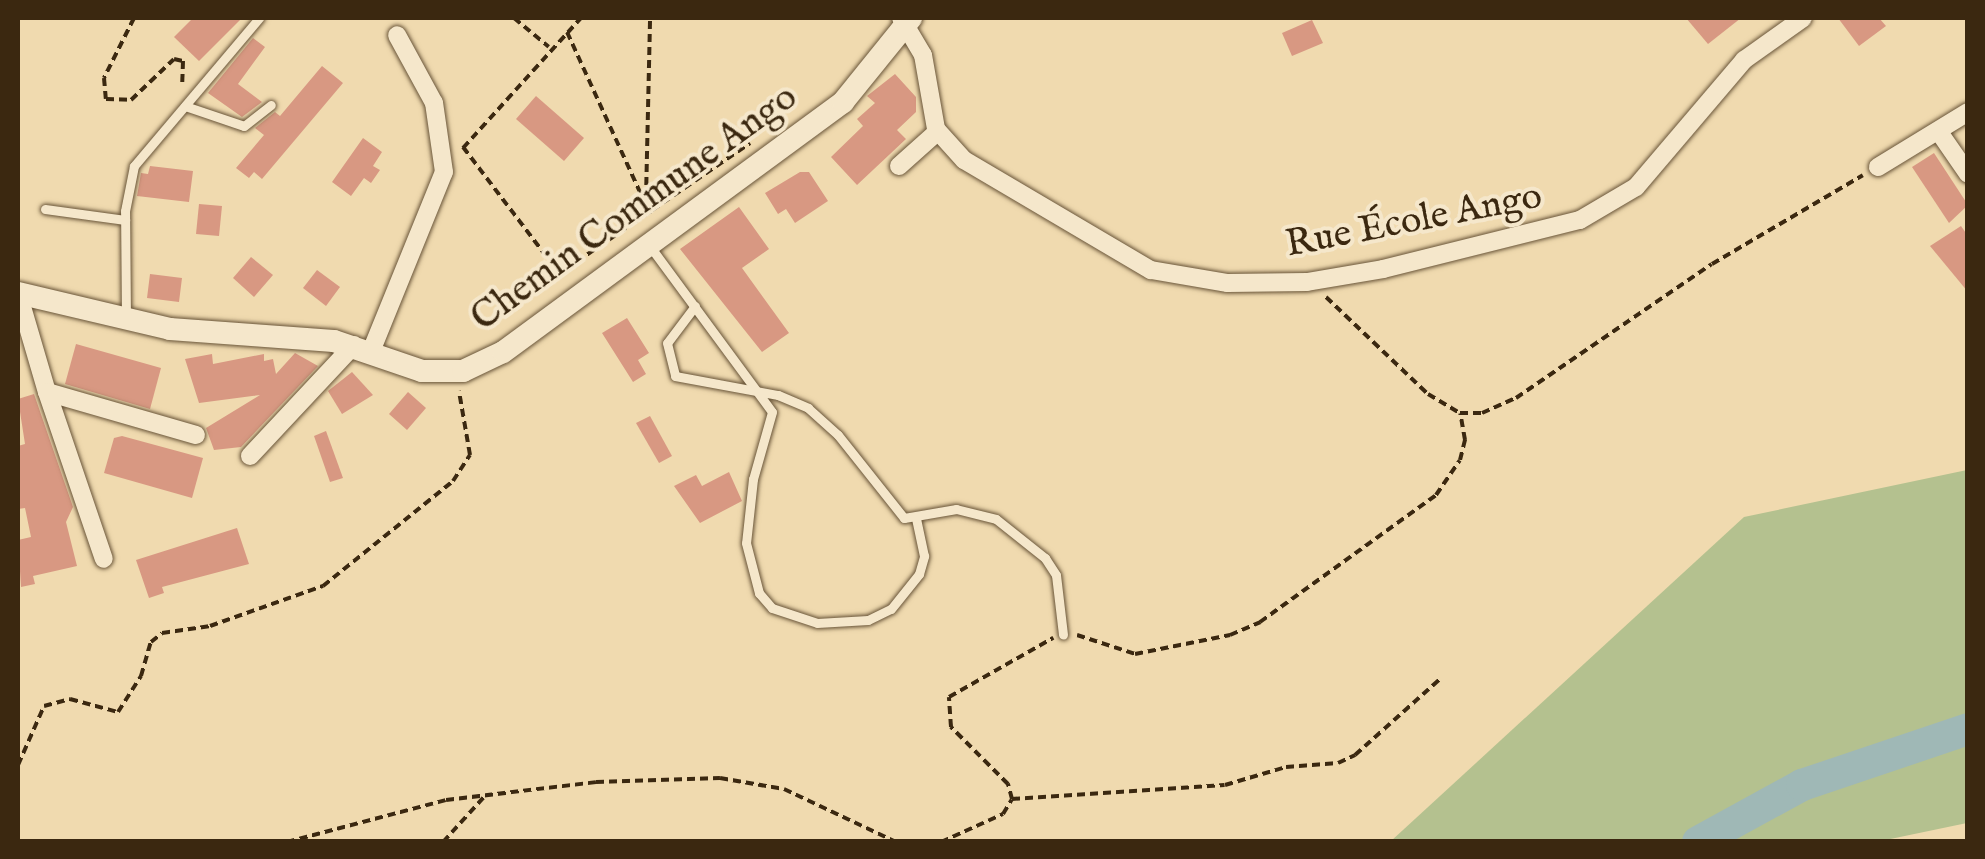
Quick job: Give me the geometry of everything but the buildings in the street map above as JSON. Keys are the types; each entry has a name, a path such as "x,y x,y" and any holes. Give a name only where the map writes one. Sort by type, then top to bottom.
{"street":[{"name":"Rue École Ango","path":"938,132 964,160 1151,270 1202,282 1307,282 1546,233 1611,205 1662,162 1744,60 1803,18"},
{"path":"900,166 938,132 923,55 906,20"},
{"name":"Chemin Commune Ango","path":"18,292 126,321 363,347 422,371 444,373 504,352 648,242 843,102 906,20"},
{"path":"250,456 363,347 444,172 434,104 397,36"},
{"path":"1878,167 1968,112"},
{"path":"1939,132 1968,174"},
{"name":"Chemin Commune Ango","path":"18,292 47,392 104,559"},
{"path":"47,392 196,435"}],"lane":[{"path":"126,321 125,220 134,166 258,18"},
{"path":"185,106 244,126 271,105"},
{"path":"45,209 125,220"},
{"path":"648,242 760,395 773,423 753,479 746,543 755,581 772,608 817,623 868,620 891,610 919,574 924,556 916,518"},
{"path":"695,306 667,342 676,376 808,408 838,435 893,509 916,518 956,509 976,512 1024,540 1056,575 1063,635"}],"path":[{"path":"134,18 102,92 111,102 131,100 180,59 185,106"},
{"path":"514,18 550,48"},
{"path":"444,172 550,48 581,18"},
{"path":"646,203 650,18"},
{"path":"566,32 650,214"},
{"path":"464,147 552,264 566,269 754,140"},
{"path":"1307,282 1370,332 1428,394 1460,413 1482,413 1516,398 1712,264 1878,167"},
{"path":"18,764 44,706 70,700 118,712 141,676 151,642 162,633 210,626 323,586 453,481 471,446 462,398 444,373"},
{"path":"941,842 1003,814 1012,798 1008,784 951,727 946,708 964,684 1003,671 1063,635 1135,654 1230,635 1260,622 1436,494 1460,460 1460,413"},
{"path":"1012,798 1225,785 1286,768 1338,763 1440,679"},
{"path":"287,842 486,795 668,778 755,781 896,842"},
{"path":"443,842 486,795"}],"green space":[{"path":"1967,470 1967,823 1876,842 1391,841 1744,517"}],"waterway":[{"path":"1698,842 1802,785 1968,729"}]}
